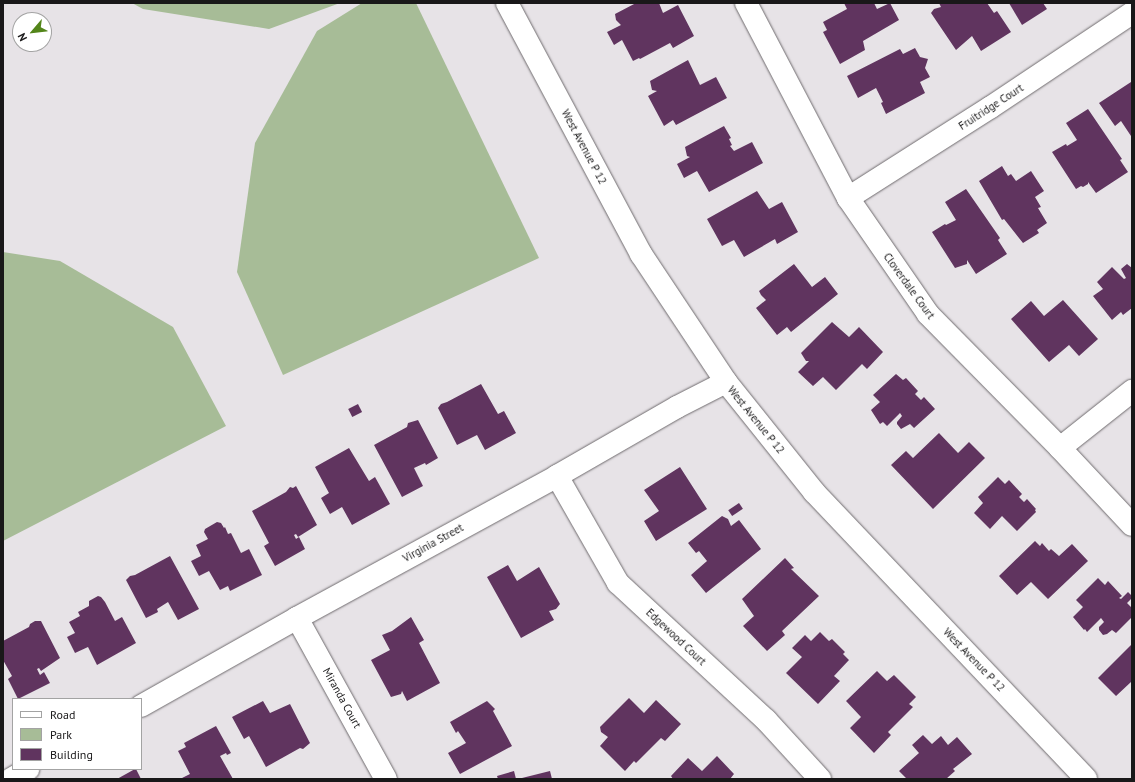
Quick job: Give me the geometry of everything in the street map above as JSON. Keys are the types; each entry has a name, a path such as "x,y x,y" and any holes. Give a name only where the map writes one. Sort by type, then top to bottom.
{"street":[{"name":"West Avenue P 12","path":"507,3 641,254 726,382 814,492 1086,779"},
{"name":"Cloverdale Court","path":"746,3 848,198 928,314 1060,448 1132,525"},
{"name":"Fruitridge Court","path":"848,198 991,107 1132,13"},
{"name":"Virginia Street","path":"142,705 297,618 557,476 677,407 726,382"},
{"path":"1060,448 1132,391"},
{"name":"Edgewood Court","path":"557,476 618,583 766,720 820,779"},
{"name":"Miranda Court","path":"297,618 386,779"},
{"path":"11,779 26,770"}],"green space":[{"path":"132,3 340,3 269,29 143,9"},
{"path":"362,3 416,3 539,258 283,375 237,272 255,143 317,31"},
{"path":"3,252 60,261 173,327 226,426 3,541"}],"building":[{"path":"636,3 659,3 663,13 678,5 694,36 673,48 670,43 640,59 639,58 633,61 622,40 614,45 607,32 621,25 616,20 615,14"},
{"path":"844,3 874,3 877,9 890,3 899,20 863,41 865,50 840,64 823,32 827,30 823,22 847,9"},
{"path":"939,3 987,3 994,13 997,11 1011,32 981,51 972,36 956,50 931,13 934,9 941,7"},
{"path":"1009,3 1043,3 1047,9 1022,25"},
{"path":"915,48 920,57 928,59 925,68 930,77 920,82 925,93 886,114 881,103 883,102 876,88 858,98 847,76 900,49 903,54"},
{"path":"688,60 700,85 716,77 727,98 676,125 673,120 664,126 648,96 657,91 652,90 650,81"},
{"path":"1131,82 1131,136 1121,121 1115,126 1099,103"},
{"path":"1088,109 1122,159 1120,160 1128,172 1096,193 1088,182 1088,184 1083,187 1081,186 1076,189 1052,152 1077,140 1066,123"},
{"path":"724,126 731,138 729,139 732,145 730,146 734,151 752,142 763,163 709,192 697,171 684,178 677,164 690,157 687,156 685,147"},
{"path":"1002,166 1008,176 1011,174 1016,181 1031,171 1044,191 1035,197 1041,207 1038,208 1047,223 1037,230 1039,233 1023,243 1004,219 1002,220 979,181"},
{"path":"966,189 1000,238 998,240 1007,254 976,274 967,260 967,264 955,268 932,232 945,224 946,225 956,220 945,202"},
{"path":"757,191 769,209 782,202 798,232 777,244 775,239 744,257 734,240 722,246 707,219"},
{"path":"794,264 812,287 825,277 838,294 791,332 787,327 777,335 756,308 766,300 759,291"},
{"path":"1127,264 1132,268 1132,308 1123,315 1121,312 1112,320 1093,296 1103,289 1097,282 1112,267 1124,279 1126,278 1121,269"},
{"path":"1063,300 1098,339 1079,356 1069,345 1049,362 1011,319 1031,301 1044,316"},
{"path":"832,322 849,337 859,327 883,352 867,369 862,364 836,390 823,377 813,386 798,372 809,361 806,361 801,353"},
{"path":"896,374 903,380 906,378 918,391 915,394 921,400 924,397 935,409 914,428 910,424 901,429 897,424 902,416 900,413 887,426 883,422 880,424 871,410 880,402 873,395"},
{"path":"481,384 498,414 504,411 516,433 485,450 477,435 457,445 438,408 441,404"},
{"path":"358,404 362,412 352,417 348,409"},
{"path":"418,420 438,458 426,465 425,463 414,468 423,486 402,497 374,445 407,427 408,423"},
{"path":"939,433 958,453 969,442 985,458 933,509 891,465 906,451 913,458"},
{"path":"349,448 369,481 375,477 390,504 352,525 342,507 330,514 321,498 329,493 315,467"},
{"path":"680,467 707,509 656,541 644,521 659,511 644,490"},
{"path":"998,477 1005,484 1009,480 1022,494 1019,497 1024,502 1027,499 1036,509 1036,512 1017,531 1002,516 990,529 974,513 983,503 978,497"},
{"path":"296,486 317,525 298,537 296,534 294,535 296,539 299,537 305,549 275,566 264,546 269,543 252,511 286,492 290,487 293,488"},
{"path":"739,503 743,509 732,516 728,510"},
{"path":"722,516 728,519 731,526 739,520 761,549 706,593 691,575 707,561 699,551 696,553 688,543"},
{"path":"217,522 221,523 224,528 225,527 228,534 231,533 241,553 249,549 262,575 230,591 228,586 220,590 209,571 199,576 191,561 201,556 196,545 208,539 204,532 205,529"},
{"path":"1035,541 1040,546 1042,543 1049,551 1051,549 1059,556 1072,544 1088,561 1048,599 1031,582 1017,595 999,576"},
{"path":"170,556 199,609 178,620 168,602 157,609 158,612 146,618 126,580 130,576 135,575"},
{"path":"785,558 794,568 791,569 819,596 782,631 785,635 767,651 743,626 754,616 742,599"},
{"path":"508,565 517,581 539,567 560,604 556,609 549,611 554,620 521,638 487,577"},
{"path":"1098,578 1105,585 1108,581 1122,596 1119,598 1121,599 1128,592 1132,596 1127,603 1132,608 1132,617 1116,633 1112,630 1103,635 1099,630 1099,627 1104,622 1101,618 1087,632 1073,617 1083,607 1076,600"},
{"path":"98,596 105,602 115,621 122,617 136,643 97,665 88,647 75,653 67,637 75,633 69,622 80,616 78,612 89,606 89,601"},
{"path":"411,617 424,640 419,643 440,683 407,701 402,691 401,694 391,697 371,660 390,650 382,635 392,631"},
{"path":"35,621 41,621 60,658 41,671 39,668 37,669 40,675 44,672 50,683 18,698 8,679 12,676 3,660 3,641 29,627 30,624"},
{"path":"820,632 829,641 832,639 845,652 843,654 849,660 834,676 840,681 818,704 786,673 802,657 792,648 805,635 811,641"},
{"path":"1132,644 1132,683 1131,682 1116,696 1098,678"},
{"path":"877,671 887,681 894,675 916,697 909,704 913,707 888,732 891,735 874,753 850,728 861,717 846,701"},
{"path":"629,698 644,713 656,700 681,724 665,741 661,738 636,763 634,761 625,771 600,746 608,737 601,732 600,727"},
{"path":"263,701 270,713 290,704 310,743 303,749 300,748 266,767 249,736 244,739 232,717"},
{"path":"487,701 495,709 493,711 512,746 460,774 448,753 466,743 458,731 456,733 450,722"},
{"path":"216,726 231,753 227,755 226,753 220,756 233,779 180,779 190,774 178,751 186,747 184,743"},
{"path":"923,735 932,744 941,736 948,745 957,737 972,754 953,769 955,771 946,779 904,779 906,778 899,771 919,753 912,745"},
{"path":"717,756 734,774 730,779 673,779 671,776 688,758 702,771"},
{"path":"133,770 136,770 141,779 117,779"},
{"path":"514,771 516,779 498,779 497,776"},
{"path":"550,771 552,779 522,779 522,778"}]}
